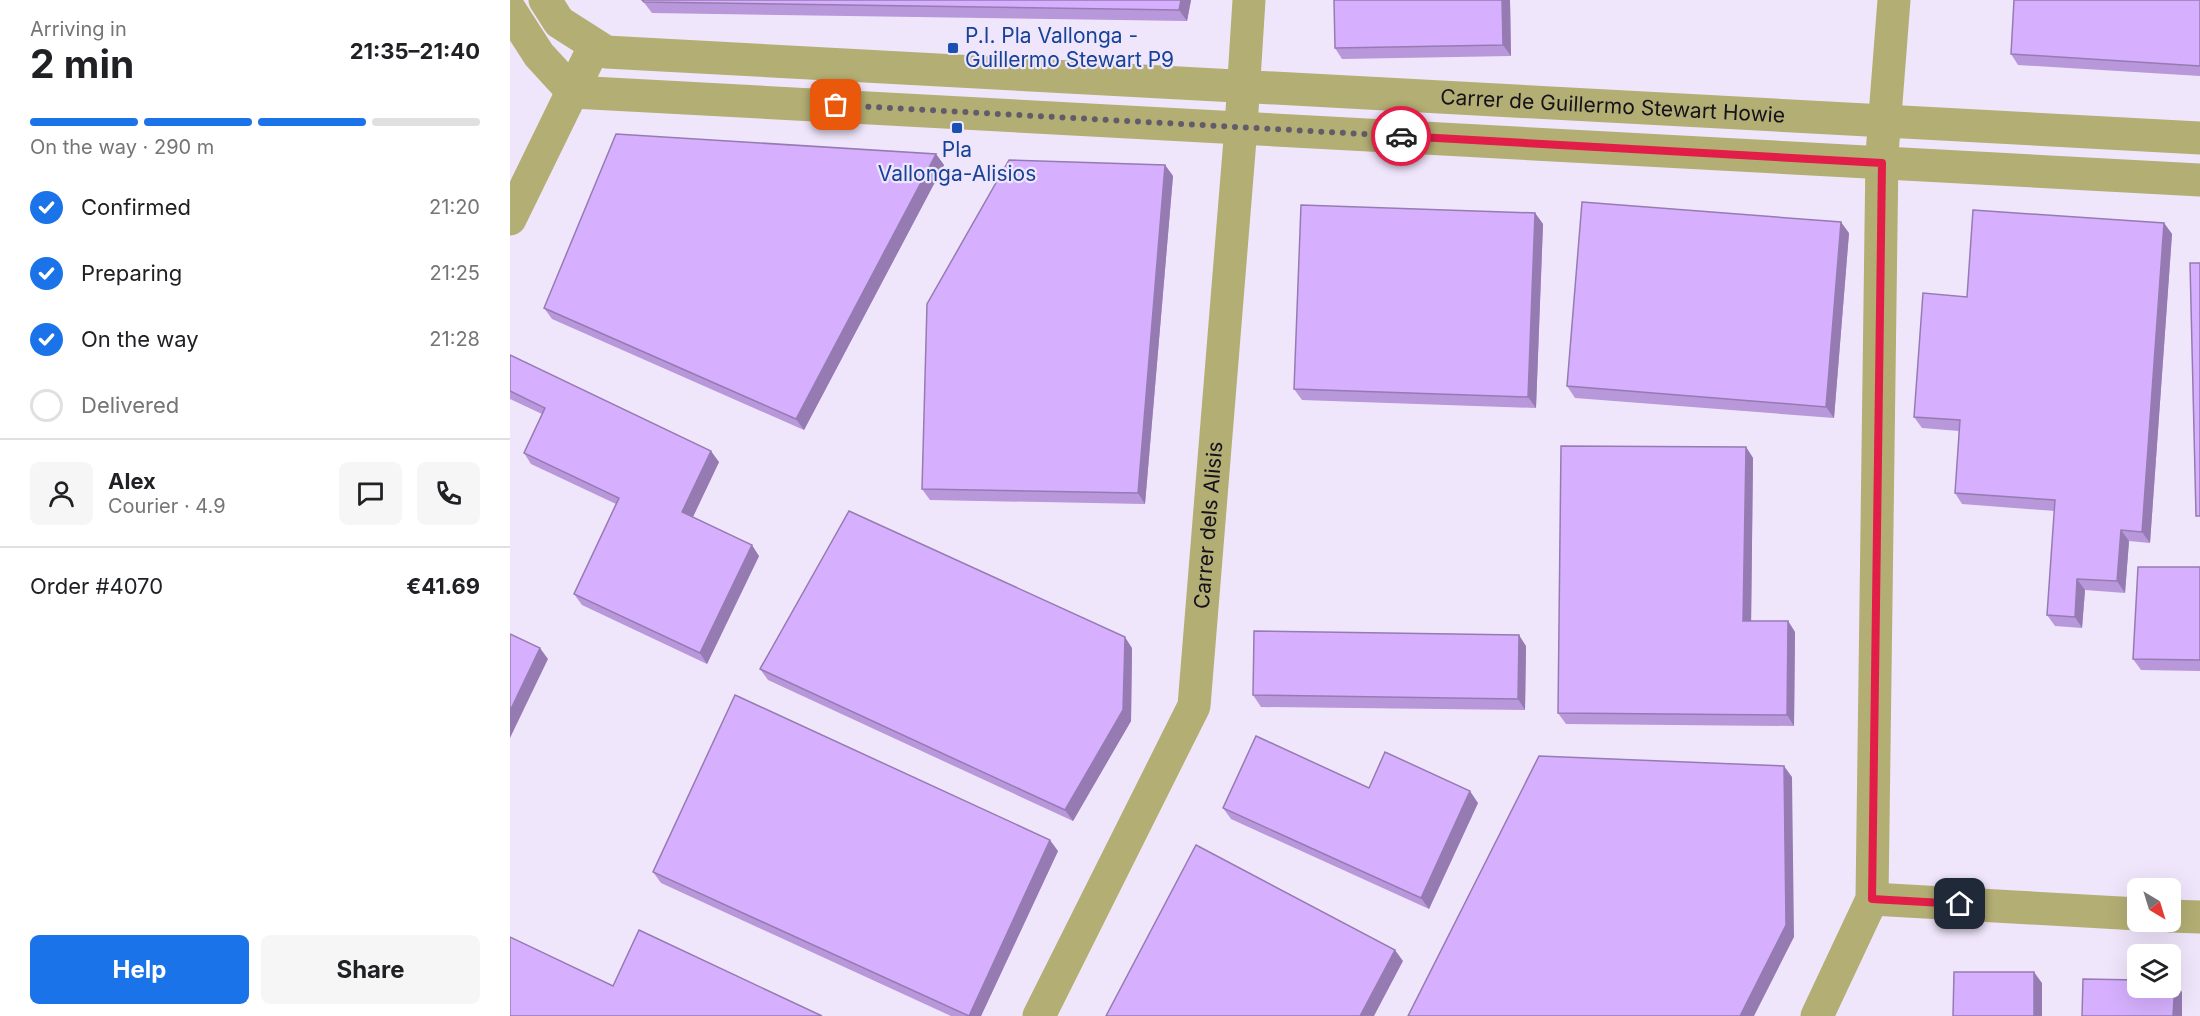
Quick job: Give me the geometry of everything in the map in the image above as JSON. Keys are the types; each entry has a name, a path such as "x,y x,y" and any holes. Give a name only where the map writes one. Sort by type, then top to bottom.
{"street":[{"name":"Carrer de Guillermo Stewart Howie","path":"545,0 559,22 594,47 606,52 2200,138"},
{"name":"Carrer dels Alisis","path":"1039,1016 1194,706 1241,127 1249,0"},
{"path":"1816,1016 1872,899 1882,163 1894,0"},
{"path":"510,10 539,55 573,92"},
{"path":"510,219 594,47"},
{"name":"Carrer de Guillermo Stewart Howie","path":"573,92 2200,180"},
{"path":"1872,899 2127,913"},
{"path":"2181,916 2200,917"}],"building":[{"path":"642,0 1181,0 1179,10 644,2"},
{"path":"1334,0 1502,0 1503,45 1335,48"},
{"path":"2014,0 2200,0 2200,66 2011,54"},
{"path":"616,134 936,154 796,419 544,308"},
{"path":"1009,160 1165,165 1138,493 922,489 927,304"},
{"path":"1582,202 1841,222 1826,407 1567,386"},
{"path":"1301,205 1535,213 1528,397 1294,389"},
{"path":"1973,210 2164,223 2142,532 2121,530 2117,581 2077,579 2075,617 2047,615 2055,500 1955,493 1960,420 1914,417 1923,293 1967,297"},
{"path":"2190,263 2200,263 2200,516 2196,516"},
{"path":"510,355 711,451 682,512 752,545 700,653 574,594 619,498 524,453 545,408 510,391"},
{"path":"1561,446 1746,447 1743,621 1788,621 1787,715 1558,713"},
{"path":"849,511 1125,637 1123,710 1065,810 760,669"},
{"path":"2138,567 2200,567 2200,660 2133,659"},
{"path":"1254,631 1519,635 1518,699 1253,695"},
{"path":"510,634 540,648 510,711"},
{"path":"735,695 1050,840 969,1016 653,872"},
{"path":"1256,736 1369,788 1385,752 1470,791 1421,898 1223,808"},
{"path":"1539,756 1784,766 1786,925 1740,1016 1408,1016"},
{"path":"1196,845 1395,950 1360,1016 1106,1016"},
{"path":"639,930 822,1016 510,1016 510,937 613,986"},
{"path":"1954,972 2034,972 2034,1016 1953,1016"},
{"path":"2083,979 2127,980 2127,998 2174,998 2173,1016 2082,1016"}],"way so far":[{"path":"836,105 1401,136"}],"place":[{"name":"P.I. Pla Vallonga - Guillermo Stewart P9","path":"953,48"},
{"name":"Pla Vallonga-Alisios","path":"957,128"}],"route":[{"path":"1401,136 1882,163 1872,899 1960,904"}]}
